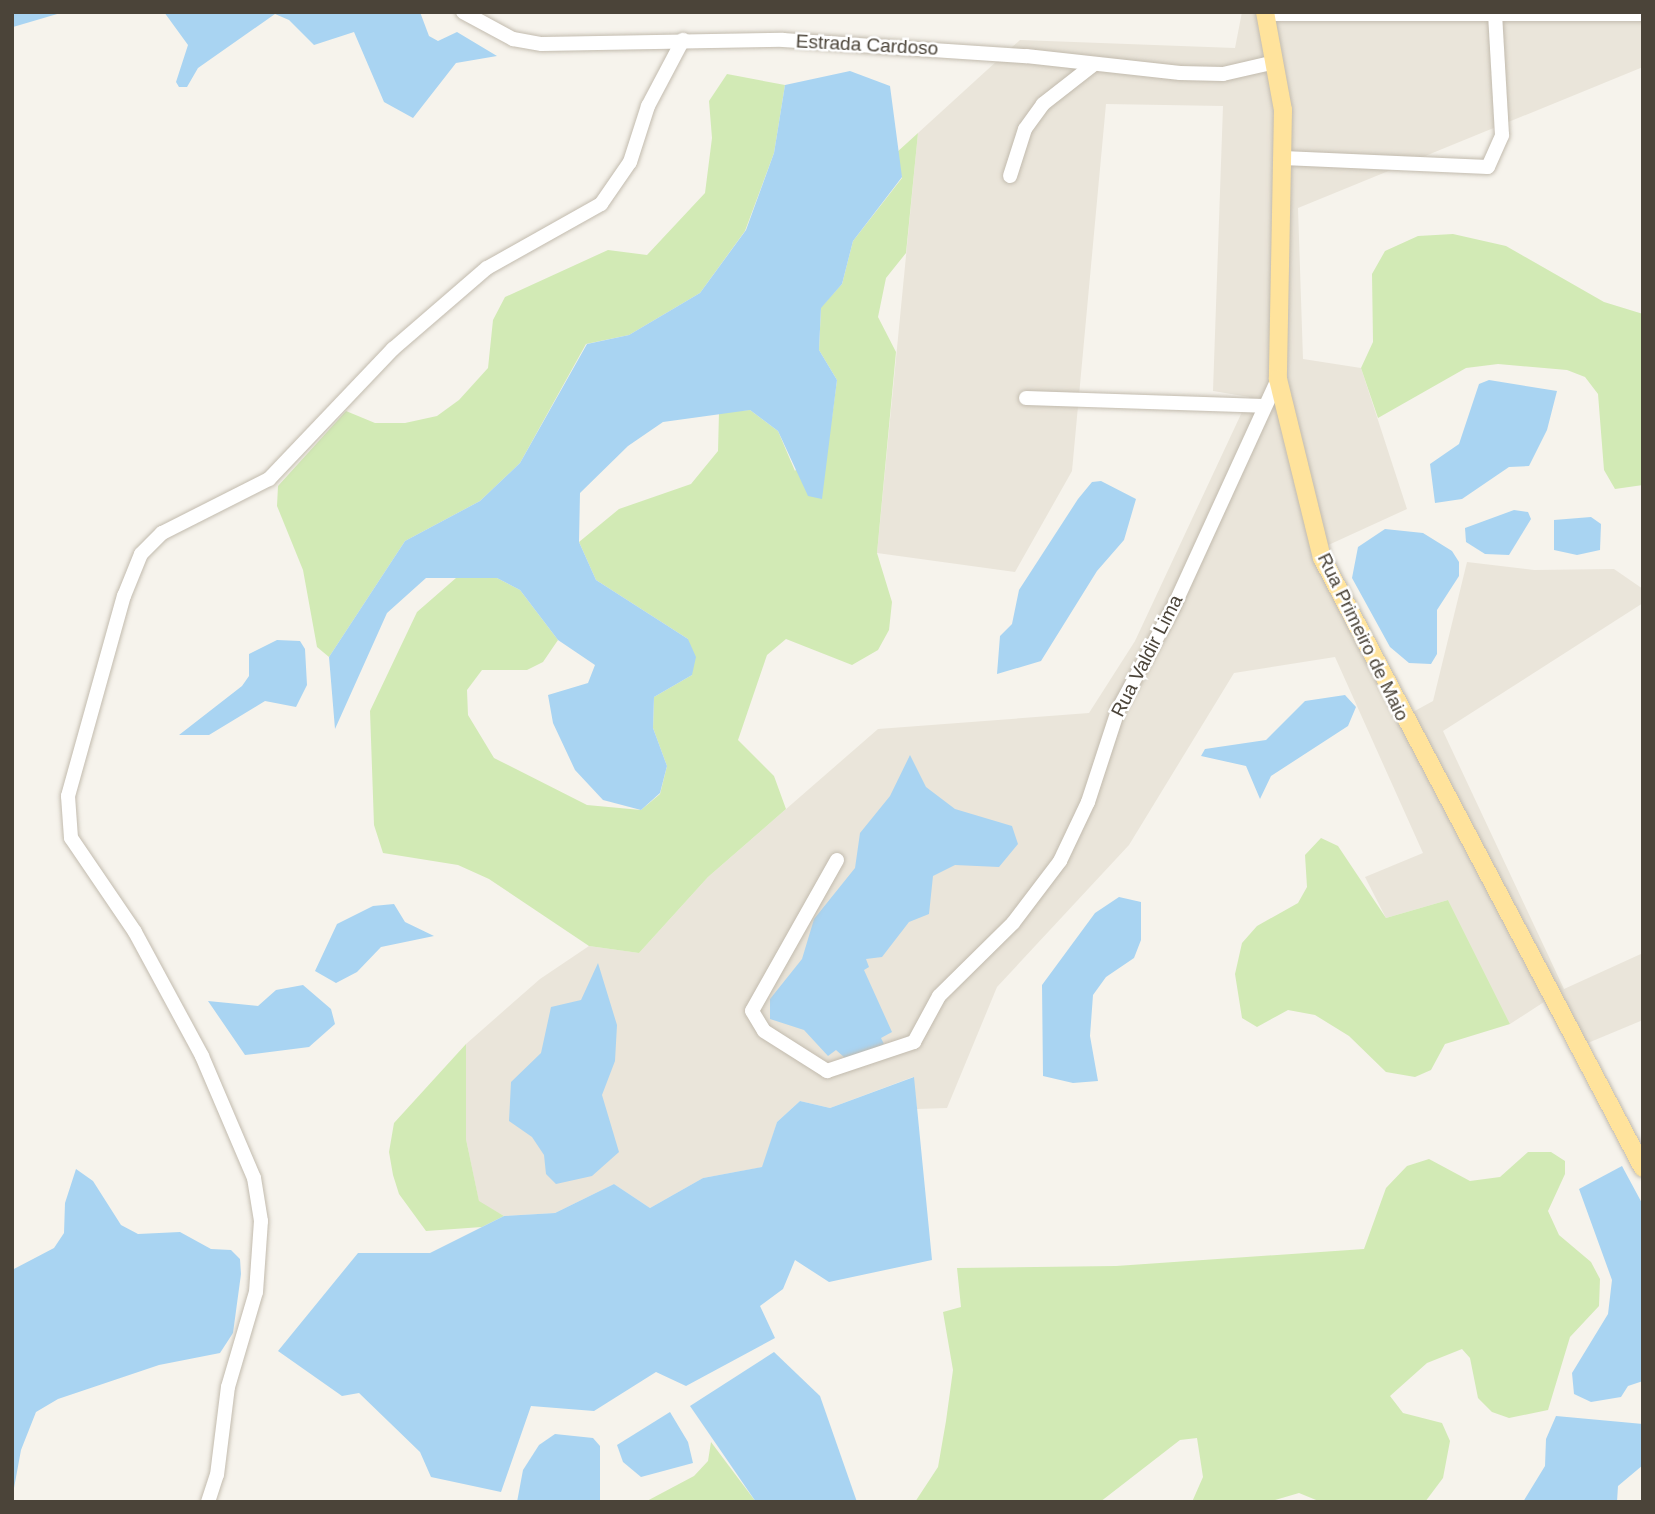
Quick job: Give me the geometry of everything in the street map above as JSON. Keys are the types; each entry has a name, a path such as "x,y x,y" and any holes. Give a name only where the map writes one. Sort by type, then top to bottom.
{"main road":[{"name":"Rua Primeiro de Maio","path":"1265,13 1275,62 1283,158 1278,379 1311,523 1349,617 1643,1168"}],"street":[{"name":"Estrada Cardoso","path":"463,12 526,43 683,40 893,46 1223,74 1275,62"},
{"path":"1265,13 1643,13"},
{"path":"1283,158 1488,167 1502,135 1495,14"},
{"path":"208,1502 217,1475 228,1387 256,1292 261,1221 254,1178 202,1056 135,932 71,838 68,796 124,596 141,554 162,533 269,479 393,349 487,268 601,204 631,162 648,106 683,40"},
{"path":"1010,176 1025,129 1043,104 1093,65"},
{"name":"Rua Valdir Lima","path":"837,860 757,999 754,1023 827,1071 914,1042 949,985 1026,909 1066,850 1118,710 1174,606 1278,379"},
{"path":"1026,398 1264,406"}],"shaded area":[{"path":"1242,12 1643,12 1643,67 1298,208 1303,359 1361,368 1407,509 1324,547 1411,713 1433,701 1467,562 1534,570 1614,569 1643,589 1643,603 1443,731 1564,989 1643,953 1643,1020 1571,1050 1544,1002 1510,1024 1448,900 1386,918 1365,877 1423,853 1335,657 1234,673 1129,845 997,987 947,1108 917,1109 913,1077 830,1108 800,1101 777,1122 763,1167 703,1178 650,1208 614,1184 555,1213 504,1216 479,1202 466,1139 466,1044 540,979 589,946 639,953 708,877 878,729 1089,713 1135,641 1249,397 1213,391 1223,106 1106,104 1072,471 1015,572 877,553 918,133 1020,40 1235,48"}],"green space":[{"path":"727,74 785,85 774,153 745,231 700,293 629,335 586,344 520,463 480,501 405,541 329,657 317,647 303,570 277,506 278,486 346,411 375,423 405,423 437,416 459,400 488,368 493,320 505,297 608,250 647,255 705,193 712,138 709,101"},
{"path":"918,133 906,253 886,278 878,317 896,352 877,553 892,602 889,630 878,650 852,665 786,639 767,655 738,740 774,776 786,809 708,877 639,953 589,946 489,879 458,865 383,853 374,825 370,711 417,612 456,578 497,578 520,590 558,640 543,662 527,670 482,670 467,690 468,715 494,758 587,805 641,810 660,794 667,766 653,728 654,697 692,675 688,639 596,580 579,542 619,509 691,484 718,451 719,412 750,410 778,431 795,471 832,417 837,380 819,350 821,307 842,284 853,241 902,178 896,153"},
{"path":"1453,234 1506,246 1604,302 1643,314 1643,485 1615,489 1604,470 1598,394 1585,377 1567,370 1498,364 1466,368 1378,418 1361,368 1373,342 1372,274 1385,251 1418,236"},
{"path":"1321,838 1338,846 1386,918 1448,900 1510,1024 1445,1044 1431,1070 1415,1077 1386,1072 1349,1036 1315,1015 1288,1010 1257,1027 1242,1018 1235,974 1242,943 1257,926 1298,903 1307,887 1305,855"},
{"path":"466,1044 466,1139 479,1201 504,1216 482,1227 426,1231 399,1194 393,1175 389,1152 394,1123"},
{"path":"1528,1152 1551,1152 1565,1161 1565,1174 1548,1211 1559,1235 1591,1262 1600,1279 1599,1306 1570,1337 1548,1410 1509,1418 1492,1412 1478,1398 1470,1358 1462,1349 1427,1363 1390,1396 1403,1413 1442,1423 1450,1441 1443,1478 1425,1502 1321,1502 1299,1493 1268,1502 1192,1502 1203,1477 1197,1438 1180,1440 1100,1502 915,1502 938,1467 953,1370 943,1312 961,1307 957,1268 1116,1266 1364,1249 1386,1188 1407,1166 1429,1159 1470,1181 1500,1177"},
{"path":"711,1442 756,1502 645,1502 694,1476 708,1461"}],"water":[{"path":"12,12 64,12 13,27"},
{"path":"164,12 420,12 429,36 438,41 457,32 497,56 456,63 413,118 384,102 354,32 314,45 289,20 275,14 198,68 187,87 179,87 176,82 188,45"},
{"path":"850,71 890,86 902,177 853,241 842,284 821,308 819,350 837,380 822,499 808,496 778,431 750,410 663,422 628,446 580,493 579,542 596,580 688,639 696,657 692,675 654,697 653,728 667,766 660,793 641,810 603,800 575,770 553,723 548,695 588,683 595,665 558,640 520,590 497,578 426,578 387,613 335,729 329,657 405,541 480,501 520,463 587,344 629,335 700,293 746,230 774,153 785,85"},
{"path":"1489,380 1557,391 1547,430 1529,466 1509,467 1462,499 1435,503 1430,464 1459,444 1479,384"},
{"path":"1101,481 1136,499 1124,540 1097,571 1041,661 997,674 1000,636 1012,624 1019,590 1078,499 1092,482"},
{"path":"1514,510 1528,512 1531,519 1509,555 1485,554 1466,542 1465,528"},
{"path":"1591,517 1601,524 1600,550 1577,555 1554,550 1554,520"},
{"path":"1385,529 1423,533 1452,551 1459,562 1459,576 1437,610 1437,654 1431,664 1409,663 1390,647 1352,578 1358,547"},
{"path":"277,640 300,641 305,649 307,685 296,707 265,701 209,735 179,735 242,686 249,676 249,654"},
{"path":"1345,695 1356,707 1348,726 1271,776 1260,799 1246,766 1201,756 1205,749 1266,740 1305,701"},
{"path":"910,755 926,787 955,809 1012,826 1018,844 999,867 955,865 933,876 929,914 909,922 882,957 866,959 869,967 864,970 892,1032 881,1038 884,1044 863,1055 845,1058 836,1050 828,1056 804,1030 770,1019 770,999 802,959 814,919 855,868 860,833 890,796"},
{"path":"1119,897 1141,902 1141,940 1134,958 1106,977 1093,995 1090,1036 1098,1081 1073,1083 1043,1076 1042,985 1095,913"},
{"path":"394,904 405,922 434,936 381,947 357,972 336,983 315,971 337,924 373,906"},
{"path":"598,963 617,1025 615,1061 602,1095 619,1152 592,1176 556,1184 546,1174 544,1155 532,1137 509,1121 511,1082 541,1053 551,1007 581,1000"},
{"path":"303,985 331,1009 335,1024 309,1047 245,1055 208,1001 258,1006 276,990"},
{"path":"914,1077 932,1260 829,1282 795,1260 783,1289 760,1306 775,1338 686,1386 656,1372 594,1411 531,1406 501,1492 431,1477 420,1452 359,1393 342,1396 278,1351 358,1253 430,1253 504,1216 555,1213 614,1184 650,1208 703,1178 762,1167 777,1122 800,1101 830,1108"},
{"path":"1622,1166 1643,1205 1643,1381 1628,1386 1621,1397 1591,1402 1574,1394 1572,1373 1608,1314 1612,1280 1579,1189"},
{"path":"76,1169 93,1181 121,1225 138,1234 180,1232 211,1249 231,1250 240,1259 241,1274 233,1333 220,1353 159,1365 58,1399 36,1412 21,1450 12,1499 12,1270 54,1248 64,1233 65,1203"},
{"path":"774,1352 820,1396 857,1502 756,1502 690,1406"},
{"path":"670,1412 688,1442 693,1463 641,1477 623,1462 617,1445"},
{"path":"1556,1416 1643,1424 1643,1465 1618,1486 1617,1502 1523,1502 1545,1466 1546,1439"},
{"path":"555,1434 593,1438 600,1446 600,1502 517,1502 523,1470 539,1445"}]}
